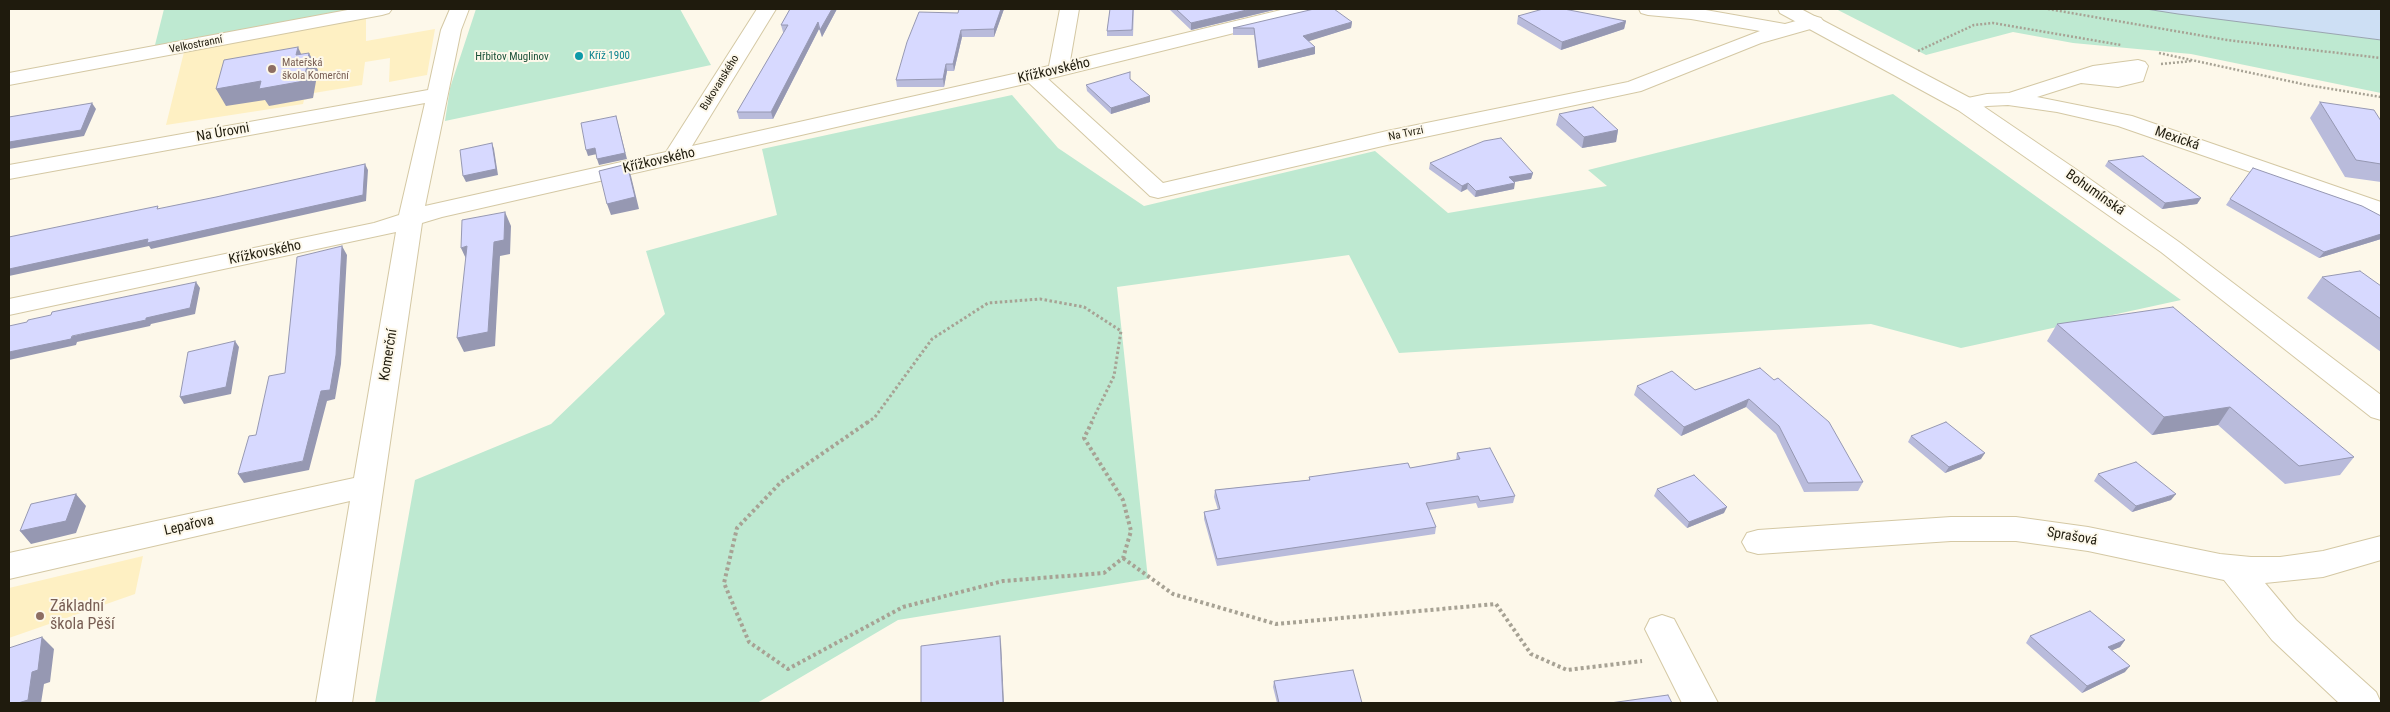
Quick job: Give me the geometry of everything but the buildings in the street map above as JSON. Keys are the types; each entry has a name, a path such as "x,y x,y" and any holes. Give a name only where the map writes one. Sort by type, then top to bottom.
{"street":[{"name":"Velkostranní","path":"9,79 134,58 382,9"},
{"name":"Komerční","path":"334,703 410,220 451,30 459,9"},
{"name":"Bukovanského","path":"674,157 766,9"},
{"path":"1058,70 1069,9"},
{"name":"Křížkovského","path":"9,307 380,229 436,211 1033,76 1308,9"},
{"name":"Bohumínská","path":"1648,9 1691,14 1814,22 1966,105 2170,247 2381,410"},
{"name":"Na Tvrzi","path":"1033,76 1158,191 1387,138 1634,87 1754,39 1786,20"},
{"path":"2008,99 2080,77 2118,81 2136,77 2138,66"},
{"name":"Na Úrovni","path":"9,172 438,94"},
{"name":"Mexická","path":"1966,105 2008,99 2057,106 2124,121 2381,210"},
{"name":"Lepařova","path":"9,566 369,486"},
{"name":"Sprašová","path":"1758,542 1951,529 2009,529 2088,539 2236,570 2280,570 2307,567 2381,548"},
{"path":"2236,570 2284,630 2363,703"},
{"path":"1669,642 1700,703"}],"path":[{"path":"2048,9 2226,40 2381,58"},
{"path":"2138,66 2197,61"},
{"path":"1040,299 1084,307 1121,331 1114,376 1084,438 1123,500 1132,531 1123,558 1104,573 1004,581 903,607 788,669 749,642 724,582 737,528 780,482 875,417 932,339 988,303 1040,299"},
{"path":"1123,558 1173,594 1276,624 1496,604 1531,654 1567,670 1669,642"}],"shaded area":[{"name":"Mateřská škola Komerční","path":"366,17 366,41 435,29 427,75 389,82 390,58 365,62 362,85 314,93 313,98 304,100 303,104 166,125 184,52"},
{"name":"Základní škola Pěší","path":"143,556 135,594 9,638 9,588"}],"green space":[{"path":"164,9 361,9 154,49"},
{"name":"Hřbitov Muglinov","path":"476,9 680,9 711,65 445,121 450,88"},
{"path":"1836,9 2146,9 2381,40 2381,93 2191,54 2073,43 2013,32 1926,55"},
{"path":"1893,94 2181,300 1961,348 1871,324 1399,353 1349,255 1117,287 1148,579 898,620 757,703 375,703 415,480 551,424 665,314 646,251 777,215 762,149 1012,95 1058,148 1144,206 1375,151 1448,213 1607,186 1588,170"}],"water":[{"path":"2146,9 2381,9 2381,40 2178,14"}],"place":[{"name":"Kříž 1900","path":"579,56"},
{"name":"Mateřská škola Komerční","path":"272,69"},
{"name":"Základní škola Pěší","path":"40,616"}]}
